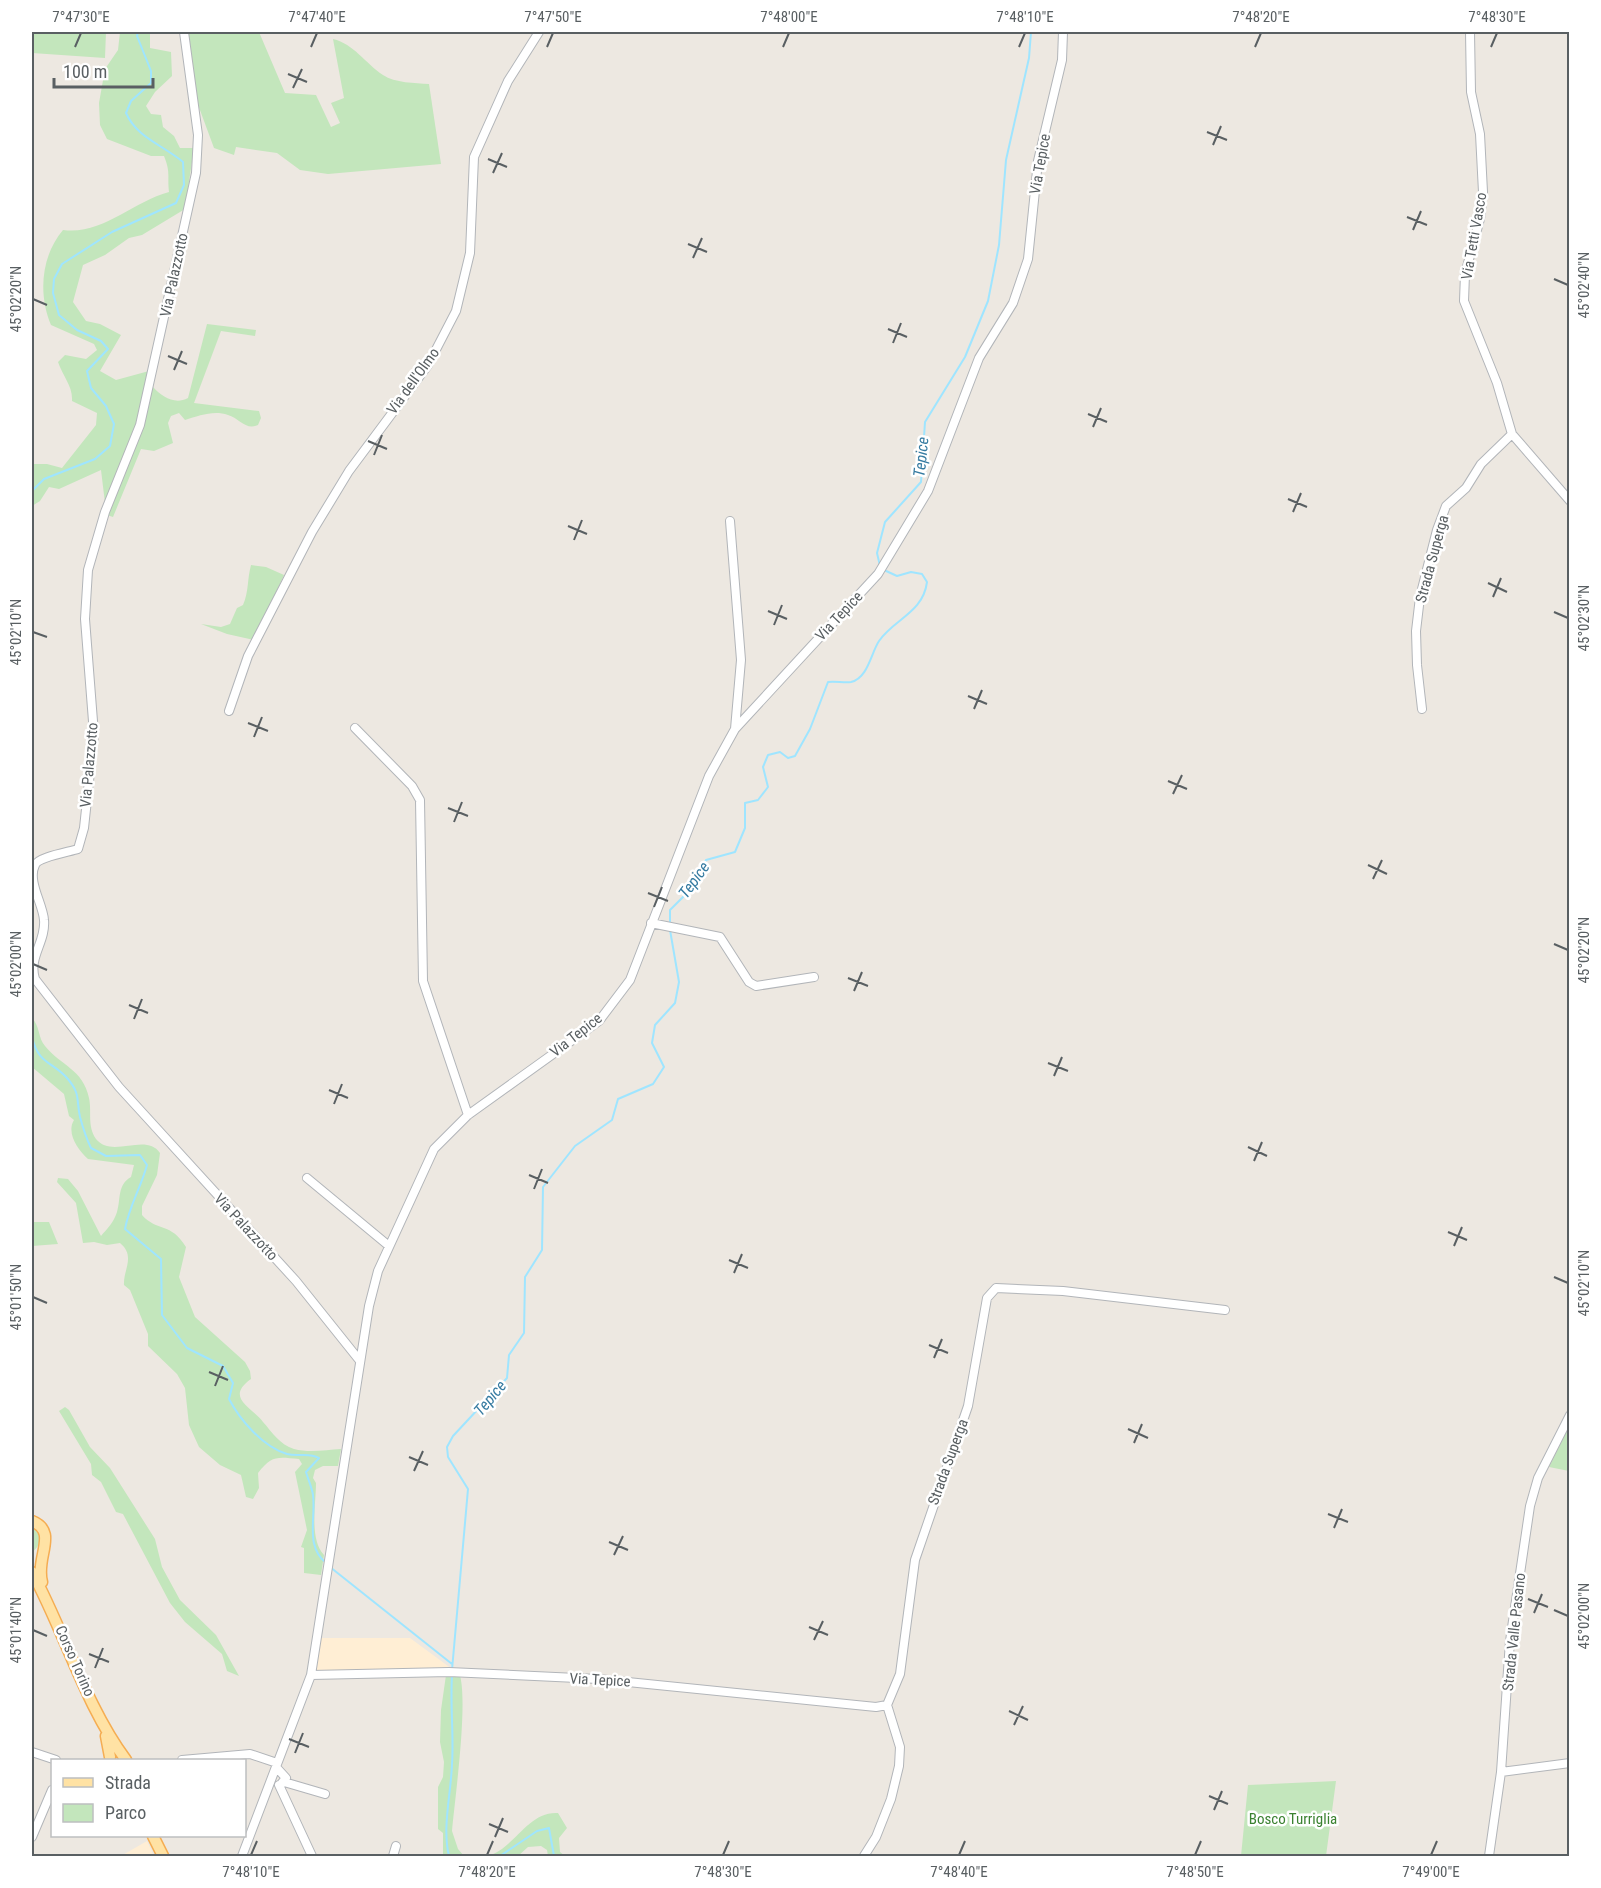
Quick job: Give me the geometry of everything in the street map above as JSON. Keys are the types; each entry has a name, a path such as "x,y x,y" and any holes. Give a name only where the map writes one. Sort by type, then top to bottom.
{"main road":[{"path":"32,1521 39,1525 46,1535 39,1574 45,1597"},
{"path":"32,1559 42,1552"},
{"path":"32,1572 45,1597"},
{"name":"Corso Torino","path":"45,1597 104,1725 116,1758"},
{"path":"153,1837 162,1857"}],"street":[{"name":"Via Palazzotto","path":"184,32 198,135 196,173 140,425 108,502 88,570 85,619 94,734 84,828 78,849 39,860 34,866 33,878 44,920 32,969 35,979 119,1088 296,1281 360,1360"},
{"name":"Via dell'Olmo","path":"229,711 248,656 312,532 349,471 428,365 456,311 470,253 474,156 508,81 539,32"},
{"name":"Via Tepice","path":"242,1857 311,1675 369,1306 378,1271 389,1246 434,1149 468,1115 599,1021 630,980 709,776 735,729 878,574 928,491 979,358 1013,303 1028,259 1038,160 1062,60 1063,32"},
{"name":"Via Tetti Vasco","path":"1470,32 1471,92 1480,134 1483,192 1480,219 1465,274 1464,301 1497,383 1512,434"},
{"path":"1512,434 1569,501"},
{"name":"Strada Superga","path":"1422,709 1416,665 1416,632 1420,597 1437,530 1446,507 1466,488 1481,464 1512,434"},
{"path":"730,521 741,660 735,729"},
{"path":"355,728 412,786 420,800 423,981 468,1115"},
{"path":"651,923 720,937 749,982 756,986 814,977"},
{"path":"307,1178 389,1246"},
{"name":"Strada Superga","path":"887,1705 900,1674 915,1560 968,1406 987,1298 996,1288 1022,1289 1225,1310"},
{"name":"Strada Valle Pasano","path":"1489,1857 1501,1772 1510,1641 1530,1506 1543,1468 1569,1415"},
{"name":"Via Tepice","path":"311,1675 459,1672 643,1682 821,1702 876,1707 887,1705"},
{"path":"864,1857 876,1837 891,1799 898,1766 900,1747 887,1705"},
{"path":"32,1752 51,1759"},
{"path":"201,1759 250,1754 277,1765 285,1773 282,1784 312,1857"},
{"path":"1501,1772 1569,1763"},
{"path":"269,1784 282,1784 325,1794"},
{"path":"32,1837 51,1792"},
{"path":"393,1857 396,1846"}],"shaded area":[{"path":"321,1638 410,1638 452,1669 316,1673"},
{"path":"147,1841 154,1856 121,1856"}],"green space":[{"path":"32,32 106,32 105,58 32,53"},
{"path":"120,32 150,32 150,48 171,52 172,76 155,92 146,106 151,114 161,115 163,127 174,136 180,148 194,148 185,209 142,235 129,238 105,255 83,265 73,302 86,321 100,324 121,335 100,371 116,380 149,371 136,424 105,503 101,470 59,489 49,487 40,501 32,506 32,464 47,464 62,468 96,425 97,413 72,401 69,386 58,362 65,355 86,359 97,350 94,344 51,325 43,288 50,251 63,230 91,228 169,192 168,171 164,156 151,156 107,139 100,125 99,103 105,69 118,50"},
{"path":"187,32 259,32 285,93 316,95 331,127 340,123 331,103 344,98 333,39 347,45 388,78 429,84 441,164 328,174 300,170 277,153 236,147 234,155 214,148 197,102"},
{"path":"207,324 256,330 255,336 221,331 194,403 259,411 261,418 258,425 246,425 232,417 217,413 185,420 179,413 171,416 168,423 173,443 154,451 141,449 113,517 107,515 153,387 169,399 178,401 188,398"},
{"path":"251,565 266,567 284,575 254,640 227,634 201,624 221,627 230,624 237,608 243,605 245,600"},
{"path":"32,1018 45,1046 82,1080 89,1098 90,1119 96,1139 111,1147 146,1145 154,1147 160,1153 157,1175 142,1206 142,1215 153,1224 175,1234 186,1247 179,1277 195,1317 245,1362 250,1371 251,1379 240,1392 243,1402 277,1438 289,1447 306,1451 341,1449 338,1466 323,1466 315,1470 313,1478 316,1483 316,1540 324,1555 321,1575 304,1573 304,1548 301,1547 307,1530 295,1472 302,1464 299,1459 276,1458 271,1460 258,1473 259,1488 253,1499 246,1497 241,1475 220,1465 199,1447 189,1425 185,1388 177,1374 148,1346 148,1334 130,1290 124,1285 128,1263 125,1248 120,1243 107,1245 94,1242 83,1243 76,1203 57,1182 58,1178 68,1179 78,1191 101,1236 116,1216 121,1188 131,1177 134,1165 88,1159 80,1151 72,1136 74,1120 69,1116 64,1094 32,1067"},
{"path":"32,1222 49,1222 58,1244 32,1246"},
{"path":"65,1407 69,1410 90,1447 110,1468 155,1539 162,1567 180,1600 216,1635 239,1676 227,1671 222,1654 185,1622 170,1603 123,1514 116,1512 101,1482 92,1475 91,1464 59,1411"},
{"path":"1569,1426 1569,1471 1549,1467"},
{"path":"32,1527 38,1533 40,1540 32,1552"},
{"path":"459,1672 463,1703 452,1831 458,1849 464,1856 443,1856 443,1833 438,1829 438,1787 443,1777 444,1762 440,1742 441,1710 446,1675"},
{"name":"Bosco Turriglia","path":"1336,1781 1326,1856 1241,1856 1248,1785"},
{"path":"558,1813 567,1828 559,1838 560,1852 565,1856 548,1856 547,1850 541,1846 528,1847 518,1856 487,1856 497,1852 538,1818"}],"waterway":[{"path":"32,491 44,479 95,459 110,446 114,424 106,406 91,388 87,371 108,349 101,341 77,330 59,315 53,293 54,279 62,264 112,232 176,203 184,185 183,162 137,129 126,113 131,101 151,83 151,71 137,36 138,32"},
{"name":"Tepice","path":"880,566 877,553 885,522 921,482 925,422 965,357 988,301 999,245 1006,160 1029,58 1031,32"},
{"name":"Tepice","path":"670,924 670,910 691,889 706,860 735,852 745,828 745,803 758,800 768,787 763,767 768,755 780,752 788,758 795,756 810,729 828,682 857,680 885,633 920,601 927,582 922,574 911,572 897,576 884,570"},
{"name":"Tepice","path":"452,1670 468,1489 448,1457 447,1447 453,1436 507,1378 509,1355 524,1333 525,1277 542,1250 543,1187 575,1146 612,1120 618,1099 653,1084 664,1067 652,1043 655,1025 675,1003 679,982 670,930"},
{"path":"32,1037 42,1058 62,1073 74,1088 81,1121 91,1148 106,1156 140,1155 147,1165 125,1229 161,1259 162,1315 187,1348 223,1366 233,1383 229,1399 246,1424 261,1439 287,1454 311,1455 319,1458 306,1472 314,1504 313,1540 316,1549 326,1563"},
{"path":"330,1567 452,1664"},
{"name":"Tepice","path":"449,1856 446,1834 452,1753 452,1676"},
{"name":"Tepice","path":"500,1856 537,1831 549,1828 554,1856"}]}
